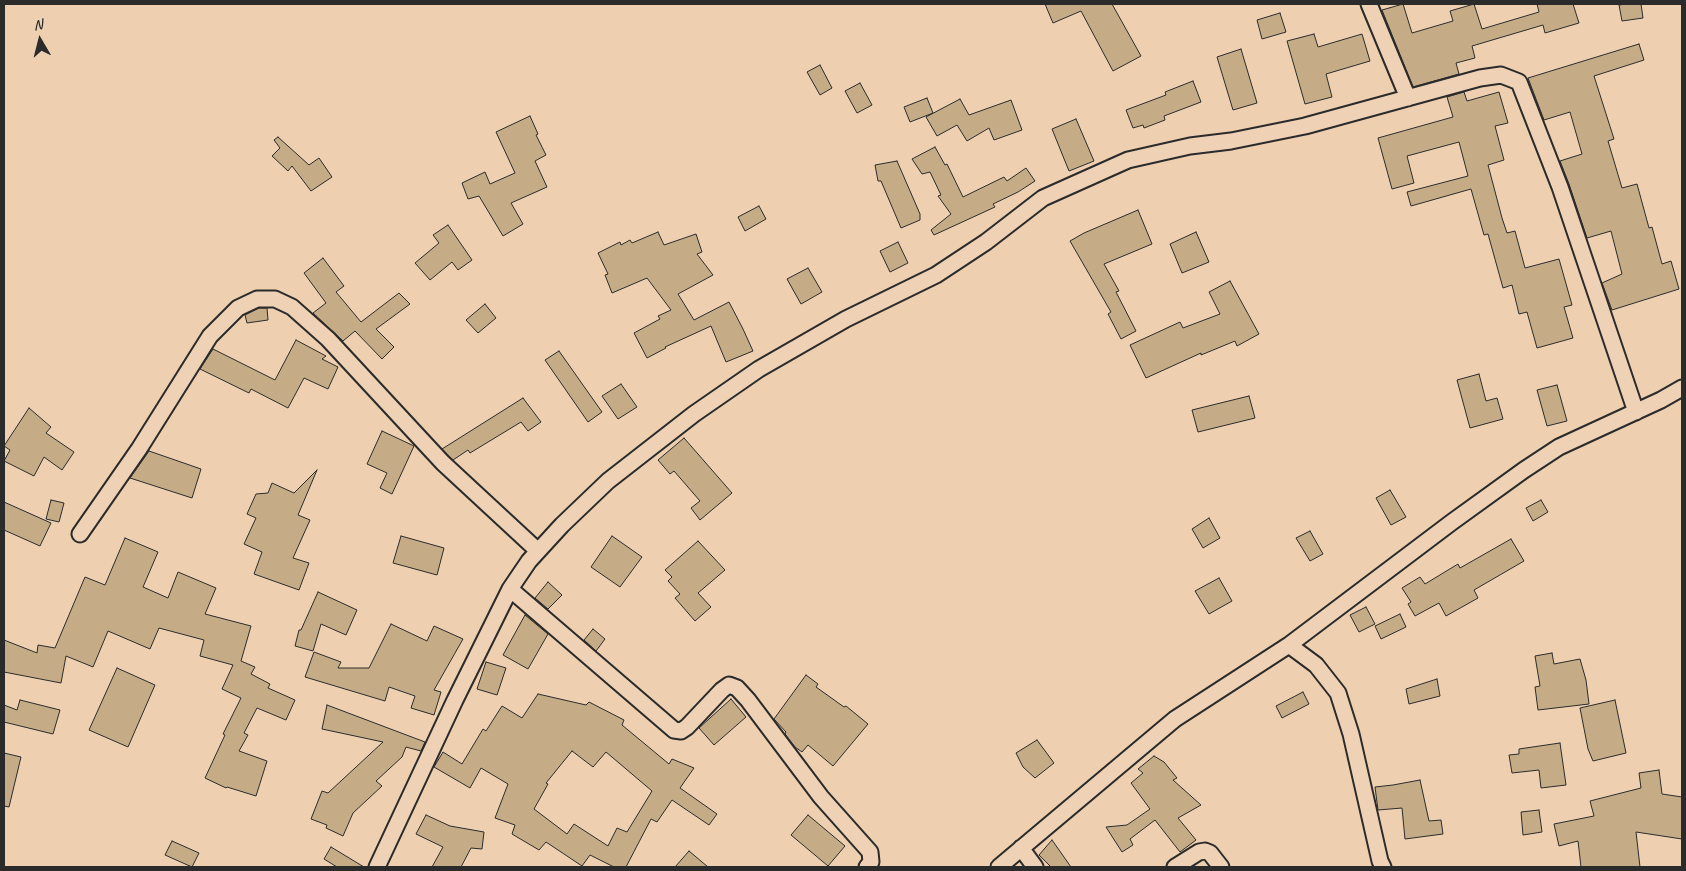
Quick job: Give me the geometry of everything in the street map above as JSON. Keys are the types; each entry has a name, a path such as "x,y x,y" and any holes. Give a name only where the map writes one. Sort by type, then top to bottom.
{"street":[{"path":"1369,4 1408,98"},
{"path":"377,867 455,700 510,589 529,560 562,525 608,482 694,414 750,375 846,318 936,275 986,242 1043,198 1128,160 1175,149 1305,126 1480,78 1502,75 1519,82 1560,187 1636,412"},
{"path":"80,534 139,449 210,336 238,308 257,299 275,299 292,307 328,339 443,463 538,551"},
{"path":"999,867 1175,719 1289,645 1524,470 1559,447 1636,412 1682,388"},
{"path":"510,589 674,730 681,732 729,685 737,688 821,797 870,852 870,862 867,867"},
{"path":"1289,645 1316,665 1338,693 1350,734 1380,861 1384,867"},
{"path":"1021,848 1034,867"},
{"path":"1175,867 1199,852 1205,851 1210,853 1221,867"}],"building":[{"path":"1045,4 1112,4 1141,56 1113,71 1081,11 1053,23"},
{"path":"1403,4 1412,33 1453,21 1450,11 1474,4 1482,29 1539,12 1537,4 1573,4 1579,23 1545,33 1543,25 1472,46 1475,58 1456,63 1459,74 1413,87 1382,10"},
{"path":"1641,4 1643,18 1622,21 1619,5"},
{"path":"1280,13 1286,32 1262,39 1257,20"},
{"path":"1314,34 1318,47 1362,34 1370,61 1326,74 1332,97 1305,104 1287,41"},
{"path":"1639,44 1644,60 1594,76 1614,139 1608,141 1622,188 1637,184 1649,228 1652,227 1662,264 1671,261 1679,289 1612,310 1602,283 1622,274 1611,231 1587,238 1560,161 1582,154 1570,112 1544,120 1528,78"},
{"path":"1241,49 1257,103 1233,110 1217,57"},
{"path":"820,65 832,88 820,95 807,72"},
{"path":"1193,81 1201,102 1164,116 1165,120 1144,128 1143,125 1133,128 1126,110 1166,95 1165,92"},
{"path":"860,83 872,105 857,113 845,91"},
{"path":"1464,92 1467,101 1499,92 1508,123 1495,126 1504,160 1488,165 1502,218 1507,233 1515,231 1525,268 1559,259 1572,305 1564,307 1573,338 1537,348 1527,312 1519,314 1512,285 1503,288 1488,234 1484,235 1471,189 1411,206 1407,192 1468,176 1459,142 1407,156 1414,183 1392,189 1378,138 1453,117 1447,97"},
{"path":"927,98 933,113 910,122 904,107"},
{"path":"960,99 969,115 1011,100 1022,130 994,140 989,128 967,141 957,125 937,136 926,117"},
{"path":"530,116 538,134 536,135 546,155 535,161 547,187 511,203 523,224 503,236 479,196 468,199 462,183 485,172 490,184 515,173 496,132"},
{"path":"1076,119 1094,161 1069,171 1052,129"},
{"path":"278,137 309,165 319,158 332,177 311,191 292,166 288,171 272,156 280,148 274,140"},
{"path":"935,147 945,165 947,164 963,197 1004,177 1007,181 1026,168 1035,181 993,204 995,207 934,235 931,230 951,214 938,196 941,195 930,172 922,174 912,159"},
{"path":"897,161 920,214 920,220 901,228 881,181 878,181 875,165"},
{"path":"759,206 766,219 745,231 738,217"},
{"path":"1138,210 1152,244 1104,264 1119,291 1116,292 1136,331 1121,339 1108,314 1111,312 1070,241"},
{"path":"448,225 472,260 458,270 452,262 430,280 415,263 439,243 433,235"},
{"path":"658,232 664,245 696,234 702,252 697,254 713,275 678,294 694,320 729,302 753,351 726,362 711,326 665,347 647,358 634,333 660,319 658,316 671,310 647,278 612,293 605,275 608,274 598,253 620,242 621,245 630,240 632,243"},
{"path":"1196,232 1209,262 1182,273 1170,244"},
{"path":"898,242 908,263 890,272 880,251"},
{"path":"323,258 344,286 336,292 361,322 399,293 410,304 376,329 394,347 382,359 355,331 343,341 313,313 326,303 304,273"},
{"path":"808,268 822,292 801,304 787,279"},
{"path":"1230,281 1259,334 1237,346 1235,341 1201,355 1201,353 1146,378 1130,345 1180,322 1183,328 1220,314 1209,292"},
{"path":"485,304 496,318 478,333 466,320"},
{"path":"259,308 267,308 268,320 247,323 245,315"},
{"path":"296,340 326,356 322,359 338,367 328,389 304,378 288,408 251,389 249,393 200,369 213,349 275,380"},
{"path":"559,351 602,412 588,422 545,360"},
{"path":"1479,374 1486,401 1497,398 1503,419 1470,428 1457,380"},
{"path":"621,384 637,407 618,419 602,396"},
{"path":"1557,385 1567,421 1547,426 1537,390"},
{"path":"1249,396 1255,418 1198,432 1192,410"},
{"path":"523,398 541,422 528,431 521,422 470,453 468,450 453,460 442,449"},
{"path":"29,408 51,427 46,433 74,452 62,470 44,457 34,476 4,461 10,450 4,446"},
{"path":"382,431 414,446 392,494 380,488 387,473 367,464"},
{"path":"684,438 732,493 700,520 691,508 700,501 674,471 670,474 658,460"},
{"path":"149,451 201,469 192,498 130,478"},
{"path":"317,470 298,515 310,520 293,558 309,563 299,590 254,574 262,552 244,544 256,518 247,514 256,494 268,493 272,483 294,493"},
{"path":"1390,490 1406,517 1391,525 1376,498"},
{"path":"51,500 64,503 59,522 46,519"},
{"path":"1541,500 1548,512 1533,521 1526,508"},
{"path":"4,502 51,523 40,546 4,530"},
{"path":"1209,518 1220,538 1203,548 1192,529"},
{"path":"1310,531 1323,554 1310,561 1296,538"},
{"path":"401,536 444,548 437,575 393,563"},
{"path":"612,536 642,557 620,587 591,567"},
{"path":"125,538 158,552 143,587 168,598 178,572 216,588 205,614 251,626 241,661 255,667 251,674 270,684 268,688 295,700 286,720 257,708 244,733 248,735 239,751 267,761 256,796 226,788 205,778 225,735 223,734 241,698 222,689 233,665 200,656 204,640 159,628 150,649 108,631 93,667 66,656 61,683 4,672 4,640 37,653 38,645 55,648 85,577 105,585"},
{"path":"1511,539 1524,561 1474,590 1478,598 1446,616 1439,603 1415,616 1408,604 1411,602 1402,588 1420,577 1425,584 1458,564 1460,568"},
{"path":"698,541 725,570 698,593 711,607 695,621 675,598 680,594 668,581 672,577 665,570"},
{"path":"1219,578 1232,601 1209,614 1195,591"},
{"path":"548,582 562,595 548,609 535,598"},
{"path":"318,592 357,610 346,635 321,624 313,651 295,646 299,630 301,630"},
{"path":"1366,607 1375,624 1359,632 1350,615"},
{"path":"1400,614 1406,627 1381,639 1375,626"},
{"path":"525,615 548,634 528,669 503,655"},
{"path":"391,624 427,641 434,626 463,639 434,690 441,692 434,715 411,708 415,696 389,687 385,701 305,677 314,652 341,662 338,668 369,668"},
{"path":"593,629 605,639 596,651 584,640"},
{"path":"1552,653 1554,664 1580,659 1586,680 1589,704 1538,710 1535,687 1540,686 1535,656"},
{"path":"486,662 506,668 497,695 477,689"},
{"path":"117,668 155,685 128,747 89,730"},
{"path":"806,675 818,684 816,687 844,707 846,706 868,724 833,766 808,745 802,752 795,747 785,734 786,732 774,719"},
{"path":"1437,679 1440,696 1409,704 1406,689"},
{"path":"1303,692 1309,704 1282,718 1276,706"},
{"path":"538,694 586,705 589,702 624,720 622,725 669,764 672,759 694,768 680,788 717,814 709,825 672,800 657,822 651,819 626,867 614,867 590,855 582,866 546,842 539,850 512,834 515,825 495,818 508,784 481,768 470,788 434,767 443,752 462,764 483,729 486,731 502,706 522,718","holes":["572,751 593,767 606,752 652,791 627,832 617,828 608,846 574,824 567,834 534,809 548,784 546,783"]},
{"path":"731,699 746,717 714,745 699,728"},
{"path":"20,700 60,710 53,734 4,722 4,705 17,710"},
{"path":"1615,700 1626,753 1593,761 1588,749 1580,708"},
{"path":"327,705 425,742 421,751 406,747 402,757 376,781 382,786 353,813 343,836 326,828 327,825 311,819 322,791 328,793 383,742 322,729"},
{"path":"1037,740 1054,763 1035,778 1023,767 1016,753"},
{"path":"1560,743 1566,785 1541,788 1539,770 1512,773 1509,755 1519,754 1519,749"},
{"path":"4,753 21,757 9,807 4,806"},
{"path":"1154,756 1164,762 1177,778 1173,780 1201,805 1178,818 1196,840 1180,852 1155,820 1130,839 1133,845 1122,852 1106,827 1127,825 1150,809 1131,783 1143,773 1138,769"},
{"path":"1659,770 1662,794 1682,797 1682,839 1636,832 1640,867 1581,867 1578,841 1559,846 1554,824 1594,816 1590,801 1641,788 1639,773"},
{"path":"1420,780 1429,821 1441,820 1443,834 1405,839 1402,808 1378,810 1375,787"},
{"path":"1539,810 1542,832 1523,835 1521,812"},
{"path":"426,815 450,826 484,832 482,849 471,848 461,867 432,867 443,847 416,834"},
{"path":"808,815 845,846 828,866 791,835"},
{"path":"1052,840 1071,867 1051,867 1039,855"},
{"path":"172,841 199,853 192,867 165,855"},
{"path":"331,847 364,867 337,867 324,859"},
{"path":"689,851 708,867 675,867"}]}
